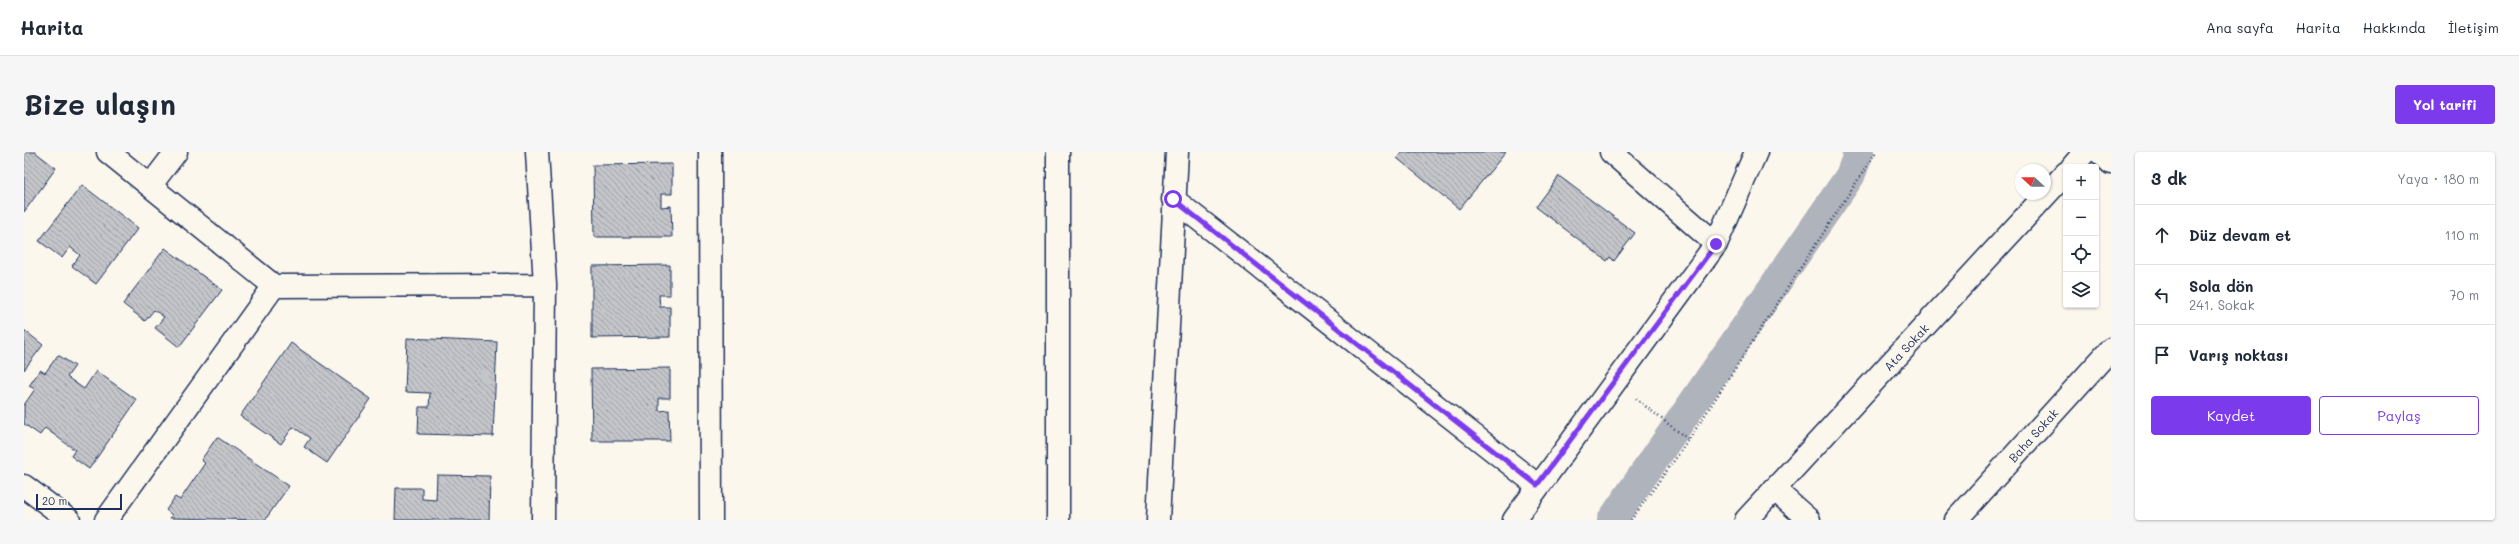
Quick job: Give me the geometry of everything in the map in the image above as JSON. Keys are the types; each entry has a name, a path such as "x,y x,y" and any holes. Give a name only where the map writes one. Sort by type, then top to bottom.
{"street":[{"path":"108,152 274,286 545,285"},
{"path":"150,186 176,152"},
{"path":"537,152 545,285 543,520"},
{"path":"710,152 711,520"},
{"path":"1058,152 1058,520"},
{"path":"1158,520 1173,199 1177,152"},
{"path":"1611,152 1716,244"},
{"path":"1514,520 1537,485 1716,244 1756,152"},
{"path":"2075,164 2085,152"},
{"path":"2098,152 2111,163"},
{"name":"Ata Sokak","path":"1746,520 2063,176"},
{"path":"1173,199 1537,485"},
{"path":"106,520 274,286"},
{"name":"Baha Sokak","path":"1956,520 2111,349"},
{"path":"1506,520 1537,485"},
{"path":"24,486 69,520"},
{"path":"1774,489 1809,520"}],"path":[{"path":"1631,520 1688,440 1876,152"},
{"path":"1636,399 1688,440"}],"building":[{"path":"24,152 35,152 56,168 24,212"},
{"path":"1402,152 1506,152 1459,209 1397,158"},
{"path":"672,164 672,194 661,194 661,207 671,206 672,237 594,237 593,165"},
{"path":"1559,176 1635,233 1614,261 1610,257 1607,261 1536,207"},
{"path":"82,185 138,228 96,284 72,266 80,255 70,247 62,258 39,241"},
{"path":"165,248 222,290 179,347 155,328 164,317 154,310 145,321 123,304"},
{"path":"670,265 670,295 659,295 660,307 670,307 670,337 592,338 592,266"},
{"path":"24,330 43,345 24,370"},
{"path":"407,338 497,342 493,436 418,434 419,407 429,407 430,393 405,392"},
{"path":"291,343 371,399 327,463 304,447 310,438 293,427 281,444 240,416"},
{"path":"58,355 75,366 67,377 84,389 96,371 137,400 89,469 71,456 75,450 45,428 40,435 24,424 24,405 35,389 29,386 40,370 45,373"},
{"path":"670,368 670,398 659,398 659,411 669,410 670,441 592,441 591,369"},
{"path":"217,437 289,486 265,520 170,518 172,515 166,510 175,497 180,500 205,463 201,460"},
{"path":"437,475 490,476 489,520 395,520 396,488 422,488 422,499 436,500"}],"waterway":[{"path":"1612,520 1850,176 1859,152"}],"route":[{"path":"1173,199 1537,485 1716,244"}]}
